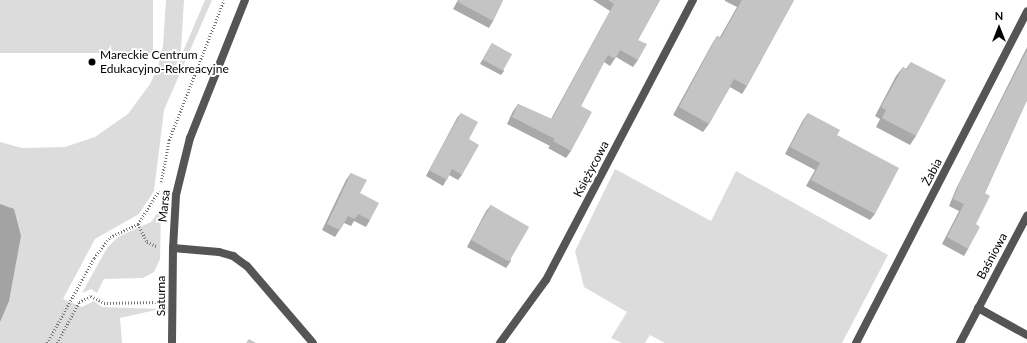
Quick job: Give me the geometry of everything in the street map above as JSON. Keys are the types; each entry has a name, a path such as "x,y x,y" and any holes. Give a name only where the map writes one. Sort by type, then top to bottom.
{"street":[{"name":"Marsa","path":"173,248 176,195 190,138 245,0"},
{"name":"Księżycowa","path":"500,343 546,280 693,0"},
{"name":"Żabia","path":"856,343 1027,11"},
{"name":"Baśniowa","path":"960,343 1027,216"},
{"name":"Saturna","path":"172,343 173,248"},
{"path":"173,248 219,252 233,256 247,266 313,343"},
{"path":"978,308 1027,335"}],"path":[{"path":"47,343 94,258 114,234 138,224 159,192"},
{"path":"138,224 147,242 173,248"},
{"path":"57,343 79,302 91,296 104,303 159,301"}],"shaded area":[{"path":"0,0 153,0 153,53 0,53"},
{"path":"166,0 184,0 181,49 173,75 205,0 212,0 164,110 154,191 139,214 95,239 63,299 82,307 94,301 102,307 160,309 120,318 122,343 0,343 0,142 22,148 65,147 95,137 128,114 150,84 158,67 163,46"},
{"path":"615,169 711,221 736,171 888,255 842,343 665,343 650,335 645,343 622,343 611,338 627,312 584,287 575,251"},
{"path":"0,204 14,209 21,236 9,301 0,322"},
{"path":"161,208 160,259 154,272 143,278 104,279 97,293 91,289 82,293 107,248 118,237 151,222"}],"building":[{"path":"459,0 503,0 493,21 458,2"},
{"path":"608,0 660,0 638,40 647,44 638,60 620,50 615,59 608,55 581,106 592,112 571,151 553,141 555,139 512,117 518,104 552,119 614,4"},
{"path":"742,0 794,0 747,86 734,79 709,124 679,107 717,36 721,38"},
{"path":"492,43 512,54 503,71 483,60"},
{"path":"1027,50 1027,100 985,193 990,196 976,224 980,227 968,249 947,237 964,204 953,199 960,182"},
{"path":"911,62 946,80 916,136 882,118 886,110 881,107 903,67 907,70"},
{"path":"461,113 478,122 469,139 479,145 462,175 452,169 447,180 429,170"},
{"path":"808,113 840,130 837,135 899,168 875,214 811,180 820,163 790,147"},
{"path":"351,173 367,180 360,193 379,203 370,220 358,214 355,219 348,216 340,230 327,224"},
{"path":"491,205 529,227 509,262 471,240"},
{"path":"249,339 256,343 246,343"}],"place":[{"name":"Mareckie Centrum Edukacyjno-Rekreacyjne","path":"92,62"}]}
